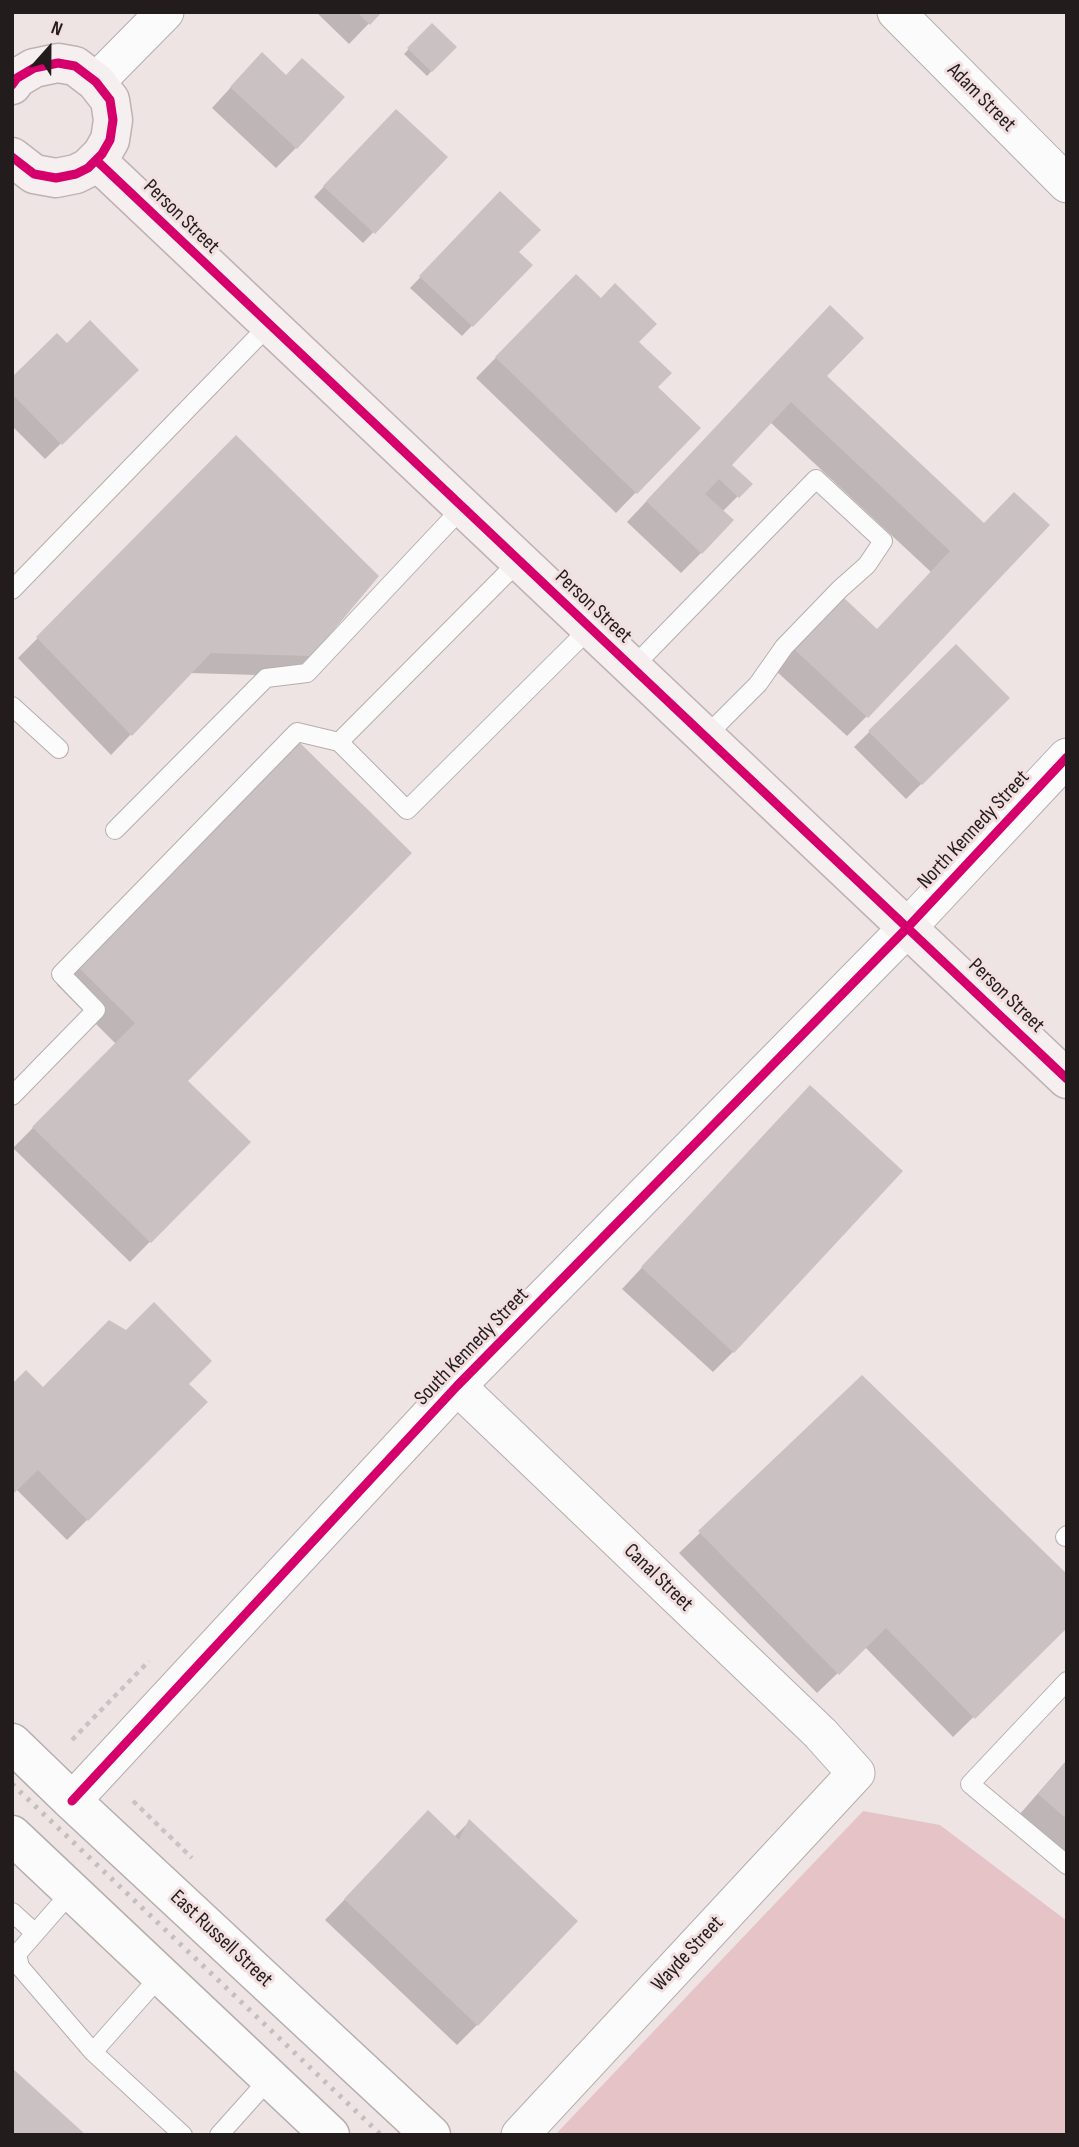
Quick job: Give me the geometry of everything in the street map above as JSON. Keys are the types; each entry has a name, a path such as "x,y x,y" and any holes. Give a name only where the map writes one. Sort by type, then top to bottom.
{"main road":[{"path":"14,79 34,68 58,63 75,66 96,82 110,100 113,120 110,140 103,154 88,168 76,174 56,178 34,174 14,163"},
{"name":"Person Street","path":"96,160 1067,1079"},
{"name":"East Russell Street","path":"12,1743 432,2135"},
{"path":"13,1838 330,2135"}],"street":[{"path":"96,82 165,12"},
{"name":"Adam Street","path":"896,12 1067,184"},
{"name":"North Kennedy Street","path":"908,927 1067,757"},
{"name":"South Kennedy Street","path":"72,1801 457,1387 908,927"},
{"name":"Canal Street","path":"457,1387 820,1733 856,1773"},
{"name":"Wayde Street","path":"520,2135 856,1773"}],"lane":[{"path":"12,590 269,325"},
{"path":"632,668 816,479 864,523 883,541 867,565 784,647 758,684 706,736"},
{"path":"115,830 266,678 307,673 463,508"},
{"path":"340,742 519,561"},
{"path":"12,1097 96,1010 61,974 297,732 340,742 407,810 590,628"},
{"path":"12,706 59,749"},
{"path":"1067,1681 970,1784 1067,1865"},
{"path":"72,1891 17,1954 20,1967 93,2052 183,2135"},
{"path":"12,1912 35,1933"},
{"path":"93,2052 161,1975"},
{"path":"219,2135 270,2078"}],"shaded area":[{"path":"863,1811 940,1825 1067,1921 1067,2135 555,2135"}],"building":[{"path":"357,12 382,12 370,25"},
{"path":"432,23 457,47 432,72 407,48"},
{"path":"262,52 286,75 302,58 345,97 297,149 230,87"},
{"path":"396,109 448,157 375,234 323,186"},
{"path":"500,191 541,230 519,252 533,265 473,327 419,276"},
{"path":"576,274 601,298 615,283 657,324 639,342 672,373 658,387 701,428 637,494 495,357"},
{"path":"830,305 864,338 827,376 984,523 1014,492 1050,525 868,718 794,649 843,597 877,629 950,551 791,402 732,465 753,484 739,498 719,479 705,494 734,520 702,554 646,501"},
{"path":"90,320 139,370 62,445 12,394 12,377 57,333 67,343"},
{"path":"236,435 379,576 312,656 211,653 132,736 36,637"},
{"path":"956,644 1010,698 922,785 868,731"},
{"path":"297,740 412,853 188,1081 251,1142 151,1243 32,1127 135,1023 75,964"},
{"path":"810,1085 903,1171 734,1353 641,1267"},
{"path":"154,1302 212,1361 189,1384 208,1402 88,1521 38,1470 12,1495 12,1384 26,1370 43,1387 109,1320 126,1330"},
{"path":"862,1375 1067,1574 1067,1628 975,1719 886,1628 839,1675 698,1531"},
{"path":"1067,1761 1067,1819 1038,1794"},
{"path":"428,1810 459,1840 469,1819 578,1921 478,2026 344,1899"},
{"path":"12,2068 86,2135 12,2135"}],"railway":[{"path":"12,1784 381,2135"}],"cycle path":[{"path":"12,85 17,78 34,68 58,63 75,66 96,82 110,100 113,120 110,140 102,154 88,168 76,174 56,178 34,174 12,157"},
{"path":"96,160 1067,1079"},
{"path":"72,1801 457,1386 908,927 1067,757"}]}
